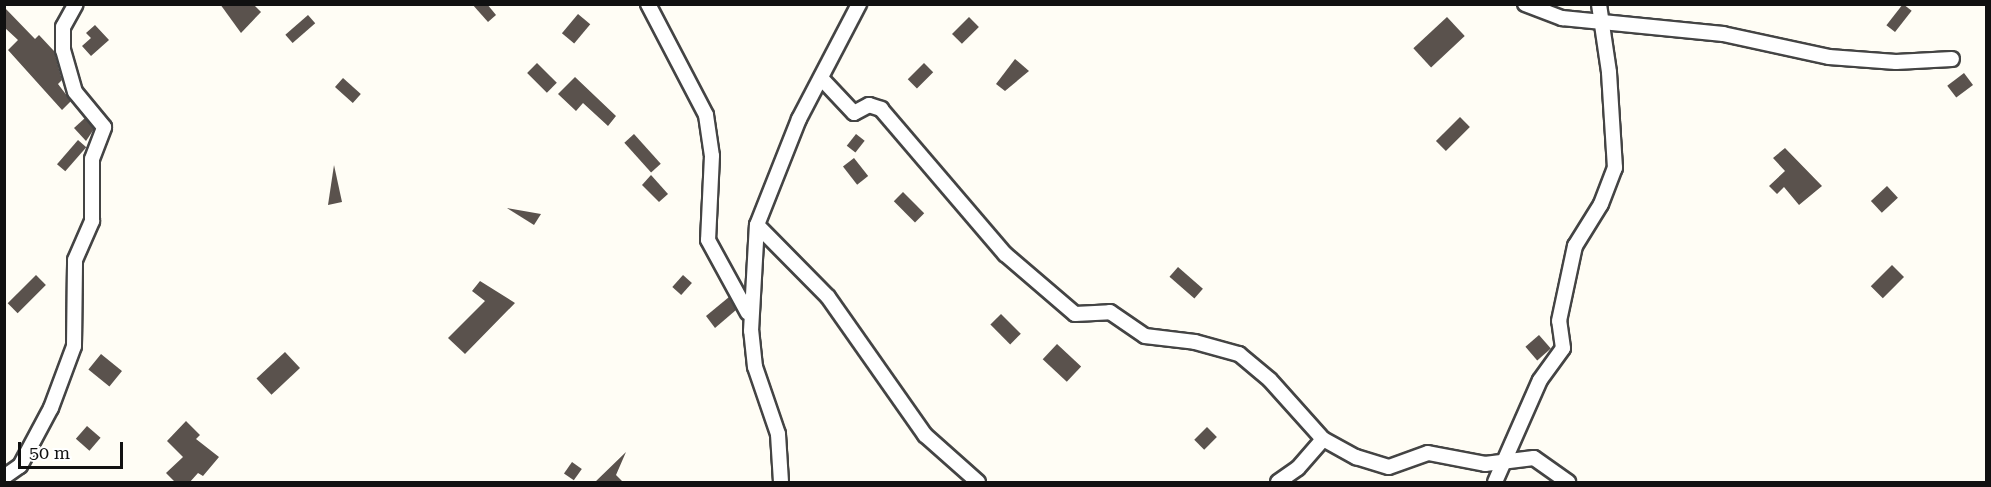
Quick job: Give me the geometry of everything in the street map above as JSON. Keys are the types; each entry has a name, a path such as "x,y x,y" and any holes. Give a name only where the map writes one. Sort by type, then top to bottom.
{"street":[{"path":"4,477 20,466 51,408 74,346 75,260 92,221 92,159 104,128 75,92 63,50 63,27 76,4"},
{"path":"648,4 706,115 712,156 708,240 749,315"},
{"path":"782,483 778,434 755,368 749,315 757,225 799,120 859,4"},
{"path":"1525,4 1562,18 1723,34 1829,57 1896,62 1952,59"},
{"path":"1495,483 1540,380 1563,348 1559,321 1575,246 1601,204 1615,168 1609,72 1599,4"},
{"path":"821,78 854,113 869,105 881,109 1005,254 1076,314 1110,312 1145,336 1196,342 1239,354 1270,380 1323,439 1356,457 1389,468 1428,453 1485,464 1507,459 1534,458 1568,483"},
{"path":"757,225 828,297 925,435 978,483"},
{"path":"1278,483 1323,439"}],"building":[{"path":"220,4 253,4 261,12 241,33"},
{"path":"472,4 487,4 496,15 488,22"},
{"path":"1903,4 1912,11 1895,32 1886,25"},
{"path":"4,7 35,39 39,35 54,51 62,80 58,84 71,101 62,110 8,50 18,40 4,27"},
{"path":"578,14 590,24 574,43 562,33"},
{"path":"308,15 315,23 293,43 285,35"},
{"path":"969,17 979,27 962,44 952,34"},
{"path":"1447,17 1465,36 1431,67 1413,48"},
{"path":"95,25 109,40 91,56 82,46 91,38 86,33"},
{"path":"1015,59 1029,71 1005,91 996,84"},
{"path":"537,63 557,83 547,93 527,73"},
{"path":"924,63 933,72 917,88 908,79"},
{"path":"1964,73 1973,85 1956,98 1947,86"},
{"path":"575,77 616,116 608,126 583,103 576,111 558,94"},
{"path":"343,78 361,94 353,103 335,87"},
{"path":"1460,117 1470,127 1446,151 1436,141"},
{"path":"85,118 94,129 86,141 74,128"},
{"path":"634,134 661,164 651,172 624,143"},
{"path":"856,134 865,141 855,153 847,146"},
{"path":"78,140 86,147 65,171 57,164"},
{"path":"1785,148 1822,186 1799,205 1784,187 1777,194 1769,186 1785,171 1773,158"},
{"path":"854,158 868,176 857,185 843,167"},
{"path":"334,165 342,202 328,205"},
{"path":"651,175 668,194 659,202 642,185"},
{"path":"1887,186 1898,198 1882,213 1871,201"},
{"path":"903,192 924,213 915,222 894,201"},
{"path":"507,208 541,214 534,225"},
{"path":"1892,265 1904,277 1883,298 1871,286"},
{"path":"1178,267 1203,289 1194,298 1169,277"},
{"path":"36,275 46,285 18,313 8,303"},
{"path":"683,275 692,283 681,295 672,287"},
{"path":"480,281 515,303 465,354 448,338 485,301 472,291"},
{"path":"729,297 736,310 715,328 706,316"},
{"path":"1001,314 1021,334 1010,344 990,325"},
{"path":"1539,335 1551,349 1537,360 1525,347"},
{"path":"1057,344 1081,367 1067,382 1043,359"},
{"path":"285,352 300,368 271,395 256,379"},
{"path":"101,354 122,371 109,387 88,370"},
{"path":"186,421 200,435 196,439 219,457 203,476 198,473 189,483 176,483 166,473 183,457 167,441"},
{"path":"87,426 101,438 89,451 76,439"},
{"path":"1207,427 1217,437 1204,450 1194,440"},
{"path":"626,452 616,475 624,483 594,483"},
{"path":"572,462 582,469 574,480 564,473"}]}
